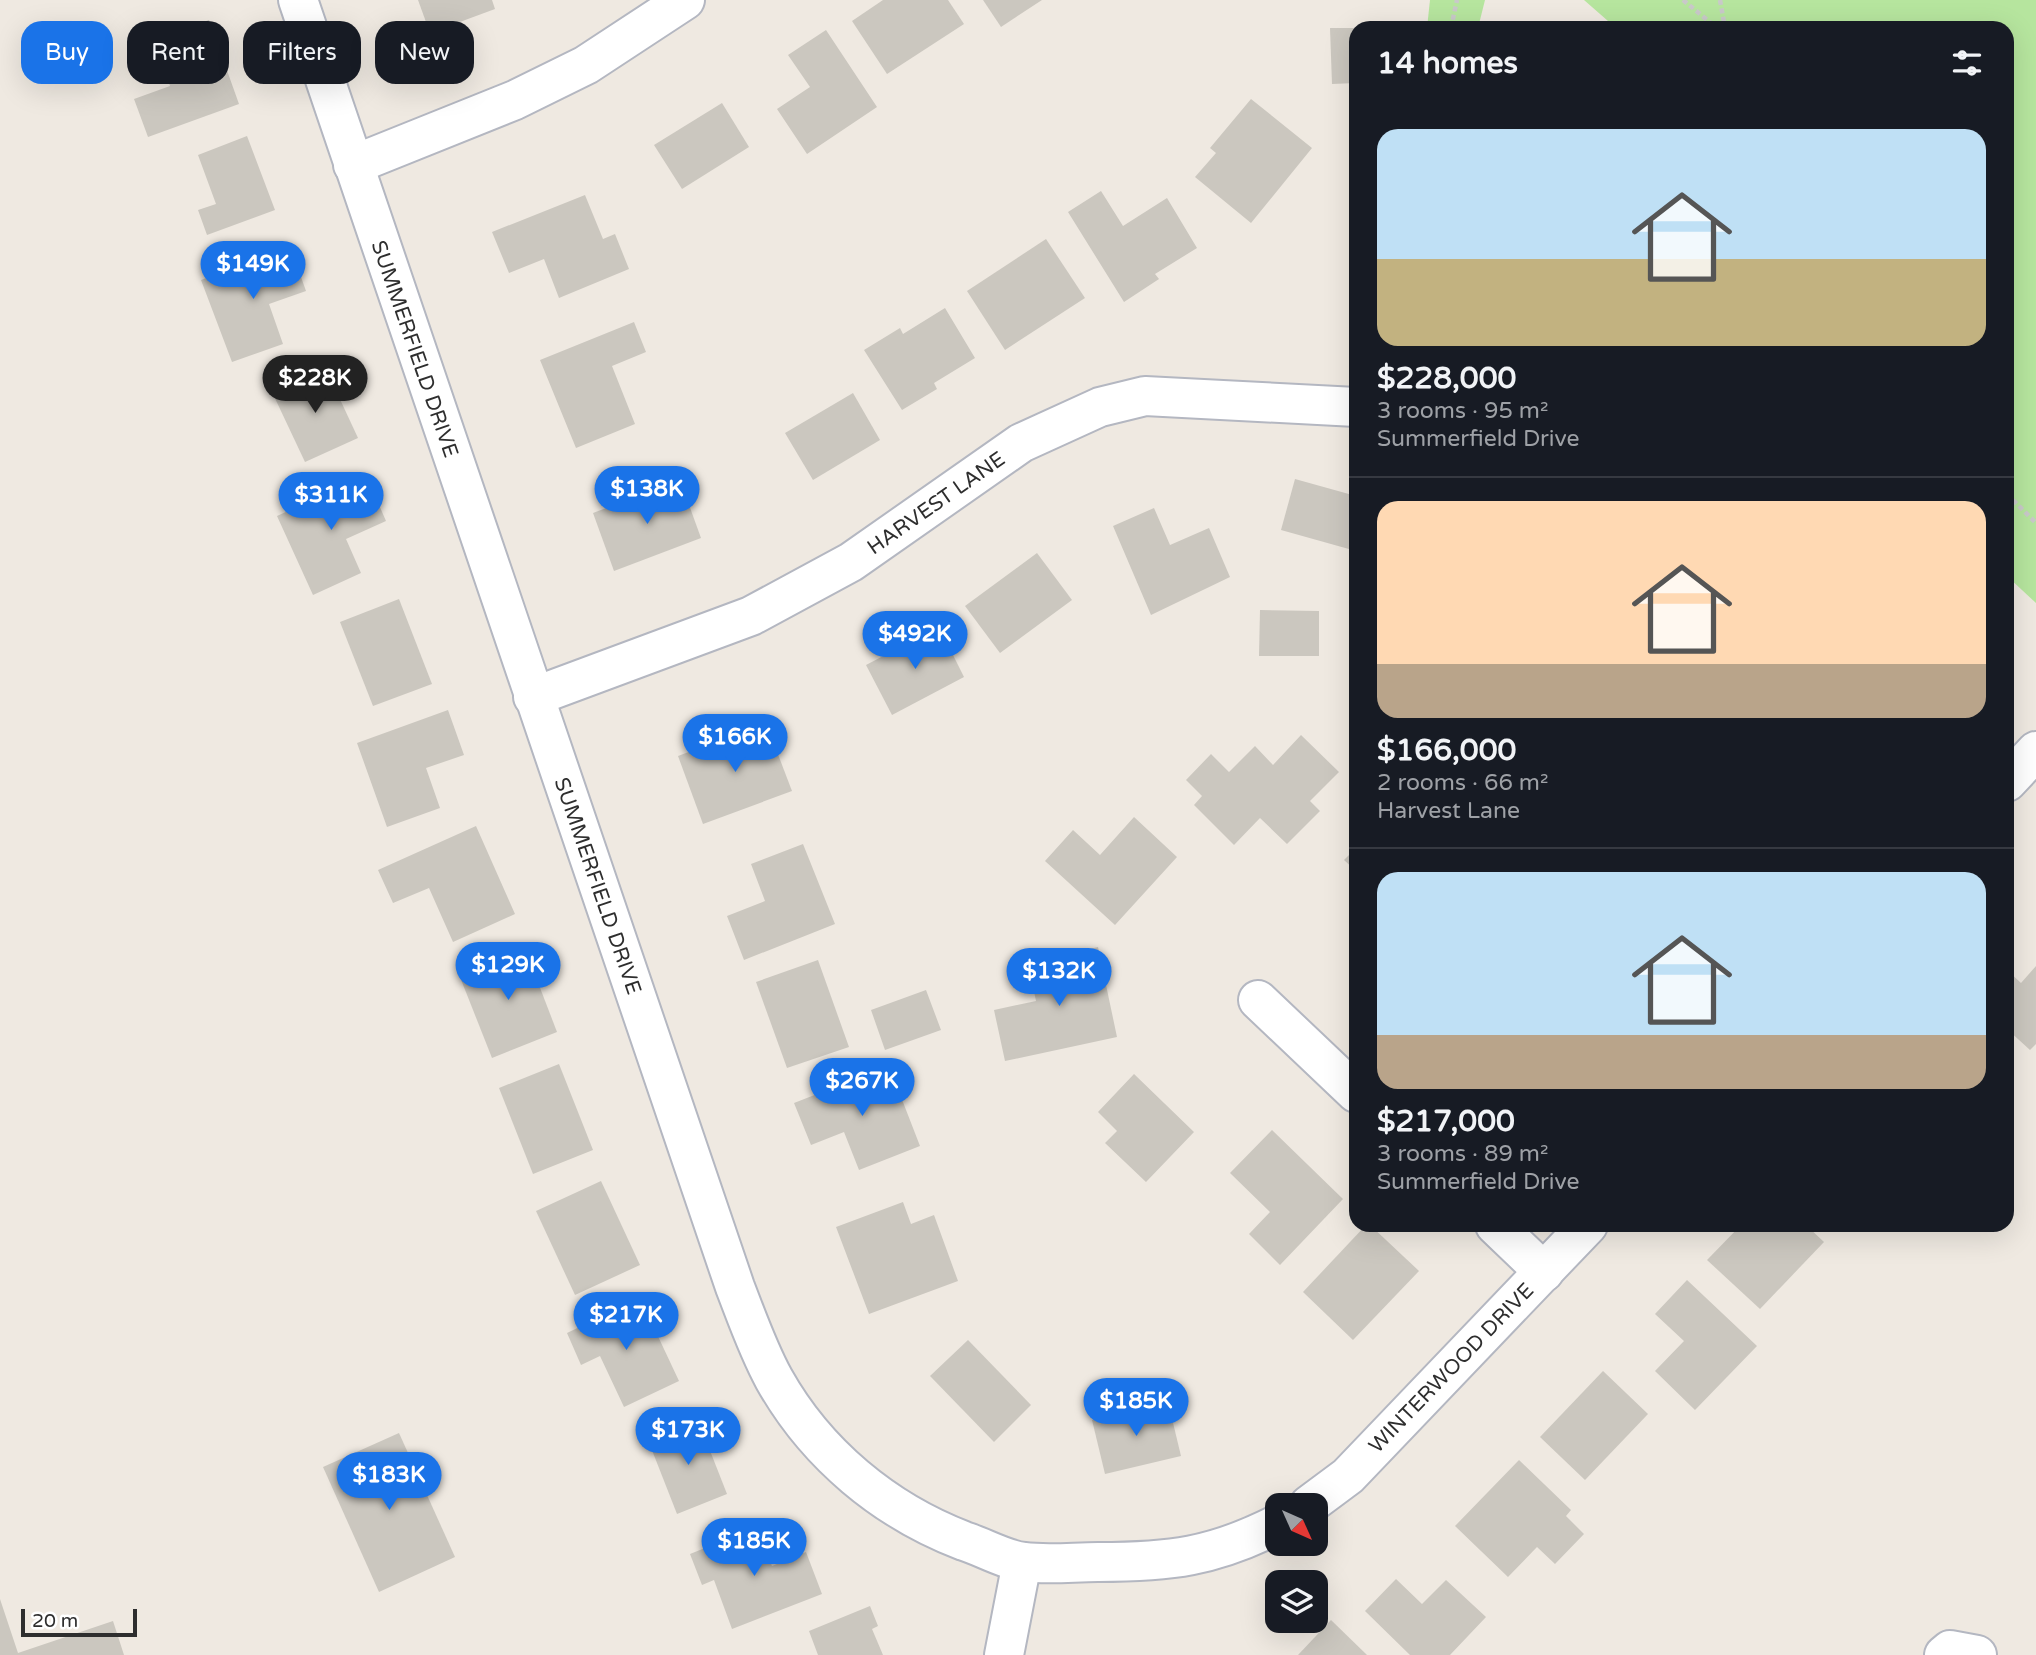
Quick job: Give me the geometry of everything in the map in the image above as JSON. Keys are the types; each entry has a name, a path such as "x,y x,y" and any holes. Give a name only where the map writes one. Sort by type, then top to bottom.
{"street":[{"name":"SUMMERFIELD DRIVE","path":"298,0 735,1287 774,1378 796,1414 851,1475 882,1499 929,1528 1022,1562"},
{"path":"353,165 516,100 586,65 685,0"},
{"name":"HARVEST LANE","path":"533,696 751,616 773,605 851,562 1021,443 1100,407 1145,396 1349,407"},
{"path":"2014,775 2036,751"},
{"path":"1258,1000 1349,1086"},
{"path":"1502,1232 1544,1272"},
{"name":"WINTERWOOD DRIVE","path":"1325,1493 1348,1476 1581,1232"},
{"path":"1004,1655 1022,1562 1149,1562 1194,1557 1265,1530"},
{"path":"1944,1655 1950,1650 1977,1655"}],"path":[{"path":"1452,21 1457,0"},
{"path":"1683,0 1708,21"},
{"path":"1720,0 1724,21"},
{"path":"2014,501 2036,523"}],"green space":[{"path":"1430,0 1485,0 1480,21 1428,21"},
{"path":"1584,0 2036,0 2036,603 2014,583 2014,21 1608,21"}],"building":[{"path":"418,0 492,0 495,9 462,21 426,21"},
{"path":"883,0 948,0 964,24 887,74 852,21"},
{"path":"983,0 1042,0 1001,27"},
{"path":"1330,28 1349,28 1349,83 1332,84"},
{"path":"826,30 877,107 807,154 777,109 810,87 788,55"},
{"path":"229,76 239,104 148,137 134,99 170,86 169,84 229,84"},
{"path":"1251,99 1312,148 1251,223 1195,177 1216,153 1210,148"},
{"path":"722,103 749,147 682,189 654,145"},
{"path":"247,136 275,210 207,235 198,210 216,204 198,155"},
{"path":"1101,191 1123,226 1167,198 1197,248 1155,274 1159,279 1124,302 1068,212"},
{"path":"585,195 603,239 615,234 629,269 559,298 544,259 509,273 492,232"},
{"path":"1046,239 1085,298 1005,350 967,291"},
{"path":"290,246 306,291 269,304 283,344 232,362 201,280"},
{"path":"945,308 975,358 934,383 937,389 902,410 864,350 900,328 903,334"},
{"path":"634,322 646,352 612,366 635,424 576,448 540,360"},
{"path":"325,367 358,438 305,462 272,392"},
{"path":"853,393 880,440 813,480 785,433"},
{"path":"366,475 386,521 346,539 361,573 313,595 277,516"},
{"path":"1295,479 1349,494 1349,549 1281,530"},
{"path":"680,480 701,538 614,571 593,513"},
{"path":"1154,508 1170,545 1209,528 1230,577 1151,615 1113,526"},
{"path":"1037,553 1072,600 1000,653 965,606"},
{"path":"399,599 432,684 373,706 340,622"},
{"path":"1260,610 1319,611 1319,656 1259,656"},
{"path":"939,627 964,677 892,715 866,665"},
{"path":"448,710 464,755 426,768 440,808 387,827 357,743"},
{"path":"766,723 792,791 703,824 678,756"},
{"path":"1301,735 1339,772 1310,801 1320,811 1287,844 1260,818 1234,845 1194,805 1202,796 1186,780 1211,754 1229,772 1255,746 1273,765"},
{"path":"1134,817 1177,857 1115,925 1045,861 1073,830 1100,855"},
{"path":"476,826 515,914 453,942 429,888 393,903 378,870"},
{"path":"803,844 835,924 744,960 727,916 765,901 751,864"},
{"path":"524,946 557,1032 492,1058 458,972"},
{"path":"1098,947 1117,1037 1005,1061 994,1010 1036,1001 1028,963"},
{"path":"818,960 849,1047 787,1068 756,982"},
{"path":"2036,966 2036,1044 2030,1050 2014,1035 2014,976 2021,983"},
{"path":"926,990 941,1030 885,1050 871,1010"},
{"path":"559,1064 593,1150 533,1174 499,1088"},
{"path":"889,1066 920,1146 859,1170 844,1132 811,1145 794,1103"},
{"path":"1134,1074 1194,1132 1146,1182 1105,1143 1117,1131 1098,1112"},
{"path":"1272,1130 1343,1199 1280,1265 1249,1234 1270,1212 1230,1173"},
{"path":"601,1181 640,1265 575,1295 536,1211"},
{"path":"903,1202 911,1224 934,1215 958,1281 869,1314 836,1227"},
{"path":"1359,1232 1377,1232 1419,1271 1353,1340 1303,1292"},
{"path":"1734,1232 1813,1232 1824,1242 1760,1309 1707,1260"},
{"path":"1687,1280 1757,1346 1695,1410 1655,1371 1684,1341 1655,1314"},
{"path":"640,1298 679,1381 624,1407 600,1356 581,1365 567,1333"},
{"path":"968,1340 1031,1405 994,1442 930,1376"},
{"path":"1603,1371 1648,1414 1585,1480 1540,1437"},
{"path":"1168,1402 1181,1456 1105,1474 1092,1420"},
{"path":"698,1420 727,1494 677,1514 648,1440"},
{"path":"399,1433 455,1557 379,1592 323,1467"},
{"path":"1519,1460 1571,1510 1566,1516 1584,1534 1555,1564 1537,1547 1508,1577 1455,1526"},
{"path":"757,1527 772,1566 806,1552 822,1594 732,1629 714,1580 702,1585 690,1554"},
{"path":"1396,1579 1422,1604 1446,1580 1486,1617 1450,1655 1410,1655 1365,1611"},
{"path":"0,1599 18,1653 113,1621 124,1655 0,1655"},
{"path":"870,1606 878,1626 872,1629 883,1655 818,1655 809,1631"},
{"path":"1331,1620 1367,1655 1298,1655 1319,1633 1328,1633 1328,1623"}]}
